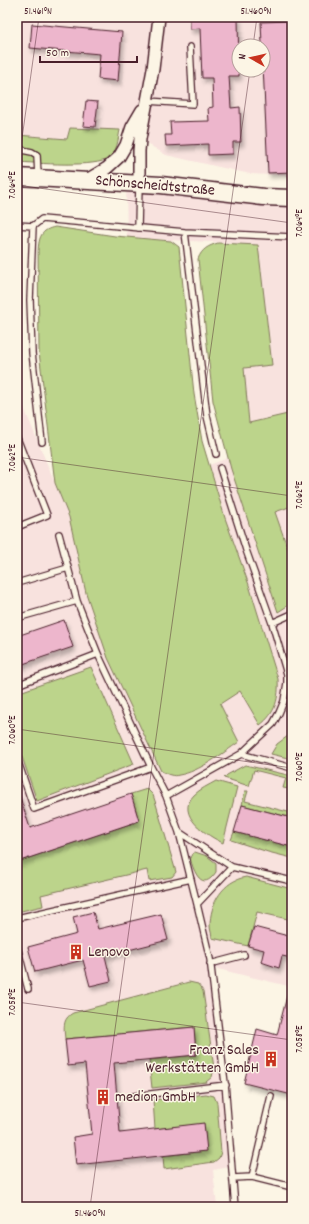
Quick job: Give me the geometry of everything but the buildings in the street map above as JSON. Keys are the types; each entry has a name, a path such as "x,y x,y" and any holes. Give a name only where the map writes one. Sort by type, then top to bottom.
{"street":[{"path":"139,183 138,152 153,69 159,17"},
{"path":"85,181 106,168 119,157 126,145 132,127 147,101"},
{"name":"Schönscheidtstraße","path":"17,177 139,183 263,197 292,198"}],"lane":[{"path":"147,101 193,104 190,47"},
{"path":"17,149 32,152 36,155 38,178"},
{"path":"138,228 139,183"},
{"path":"17,225 33,226 42,219 185,232 292,237"},
{"path":"33,226 30,300 32,354 42,442"},
{"path":"185,232 207,416 216,454"},
{"path":"17,438 47,515 17,527"},
{"path":"166,796 241,754 273,724 284,701 287,683 287,674 272,623 246,550 220,468"},
{"path":"59,534 77,601 98,654 166,796 179,832 210,964 226,1085 235,1207"},
{"path":"17,583 68,568"},
{"path":"17,618 77,601"},
{"path":"272,623 292,614"},
{"path":"17,685 98,654"},
{"path":"241,754 292,768"},
{"path":"17,760 34,809 151,767"},
{"path":"179,832 232,866 292,881"},
{"path":"197,904 232,866"},
{"path":"17,918 191,879"},
{"path":"17,946 28,989"},
{"path":"210,964 244,955"},
{"path":"134,1096 226,1085"},
{"path":"252,1177 271,1096"},
{"path":"233,1178 252,1177 292,1187"}],"shaded area":[{"path":"17,17 292,17 292,176 250,174 166,155 125,130 70,128 67,139 17,135"},
{"path":"126,183 292,200 292,987 214,968 229,1085 235,1166 213,1170 217,1207 20,1207 17,1184 17,391 69,517 228,458 268,447 249,423 244,368 271,365 232,243 127,238"}],"green space":[{"path":"70,128 120,130 117,146 109,158 92,163 50,164 17,162 17,135 67,139"},
{"path":"55,227 115,236 171,241 179,247 194,394 202,441 225,518 249,585 278,679 278,693 275,705 270,715 260,725 240,691 220,704 239,742 203,766 177,776 161,771 108,658 86,593 69,517 55,483 39,352 38,251 40,238 44,232"},
{"path":"218,243 258,245 272,365 244,368 249,423 292,413 292,506 275,512 292,561 292,603 278,612 231,469 213,401 198,259 206,248"},
{"path":"91,667 134,764 37,801 17,742 17,693"},
{"path":"292,733 292,759 271,754 277,744"},
{"path":"245,765 292,776 290,788 283,788 286,778 254,770 249,786 224,778"},
{"path":"216,781 237,787 223,843 209,835 195,824 190,817 188,810 189,803 194,795"},
{"path":"147,789 153,795 176,872 172,877 149,881 147,870 41,895 43,906 17,912 17,862 139,821 131,794"},
{"path":"245,791 248,791 245,801 292,813 292,818 242,805"},
{"path":"234,832 292,847 292,858 231,840"},
{"path":"195,852 207,856 216,863 216,872 207,881 199,878 196,874 190,858"},
{"path":"246,877 292,889 292,920 257,912 248,946 212,938 210,928 212,909 215,901 219,894 231,883"},
{"path":"189,982 198,984 203,991 214,1068 212,1077 206,1082 152,1088 149,1060 196,1055 194,1027 65,1039 65,1021 69,1015 73,1013"},
{"path":"206,1094 214,1096 217,1103 221,1152 219,1158 214,1162 164,1169 163,1156 206,1151 204,1124 155,1129 153,1100"}],"place":[{"name":"Lenovo","path":"76,952"},
{"name":"Franz Sales Werkstätten GmbH","path":"271,1059"},
{"name":"medion GmbH","path":"103,1097"}]}
